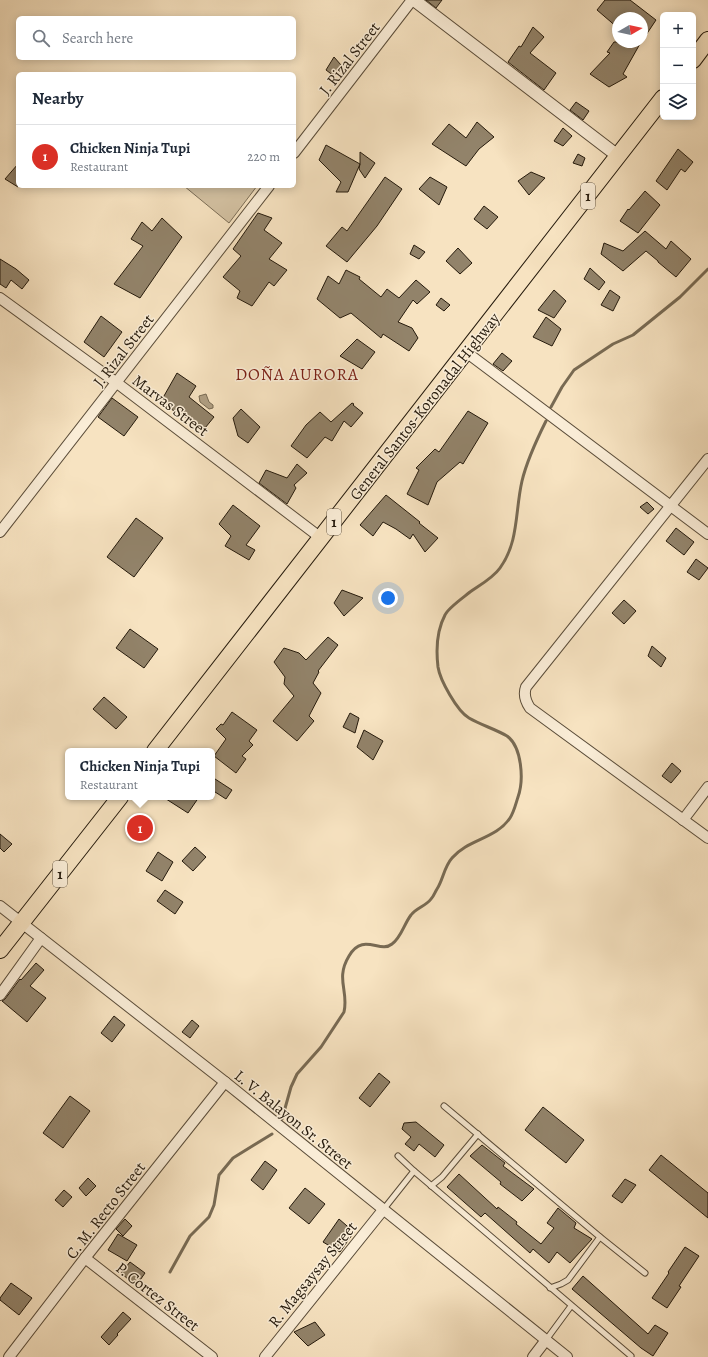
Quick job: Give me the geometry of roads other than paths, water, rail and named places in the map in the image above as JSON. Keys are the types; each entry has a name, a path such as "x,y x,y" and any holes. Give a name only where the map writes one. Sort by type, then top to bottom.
{"highway":[{"path":"696,56 708,40"},
{"name":"General Santos-Koronadal Highway","path":"157,748 660,102"},
{"name":"1","path":"0,950 118,800"}],"street":[{"name":"J. Rizal Street","path":"296,150 413,0"},
{"path":"413,0 618,156"},
{"name":"J. Rizal Street","path":"0,532 267,188"},
{"name":"Marvas Street","path":"0,298 117,383 321,538"},
{"path":"466,352 708,534"},
{"path":"708,459 526,687 525,691 527,703 530,708 708,838"},
{"path":"683,820 708,787"},
{"name":"L. V. Balayon Sr. Street","path":"0,906 225,1082 567,1357"},
{"path":"0,996 41,938"},
{"name":"C. M. Recto Street","path":"9,1357 85,1258 225,1082"},
{"name":"R. Magsaysay Street","path":"266,1357 383,1210"},
{"name":"P. Cortez Street","path":"85,1258 212,1357"},
{"path":"533,1357 546,1340"}],"lane":[{"path":"444,1106 645,1273"},
{"path":"431,1186 442,1177 478,1134"},
{"path":"398,1156 431,1186 631,1356"},
{"path":"383,1210 414,1171"},
{"path":"550,1288 568,1280 600,1237"},
{"path":"546,1340 571,1306"}],"waterway":[{"path":"551,407 562,387 574,370 613,344 633,335 680,297 708,269"},
{"path":"282,1119 291,1087 297,1074 321,1047 344,1012 345,998 343,972 345,964 354,949 360,945 366,944 382,947 392,944 400,935 411,915 433,897 447,865 452,858 466,847 490,835 504,825 514,810 521,782 519,756 516,748 507,736 469,718 459,709 439,673 437,647 440,627 447,612 470,592 494,575 506,558 516,526 520,492 526,466 546,421"},
{"path":"170,1272 190,1236 209,1217 214,1205 219,1175 233,1158 272,1134"}],"place":[{"name":"Chicken Ninja Tupi","path":"140,828"}],"district":[{"name":"DOÑA AURORA","path":"297,374"}]}
